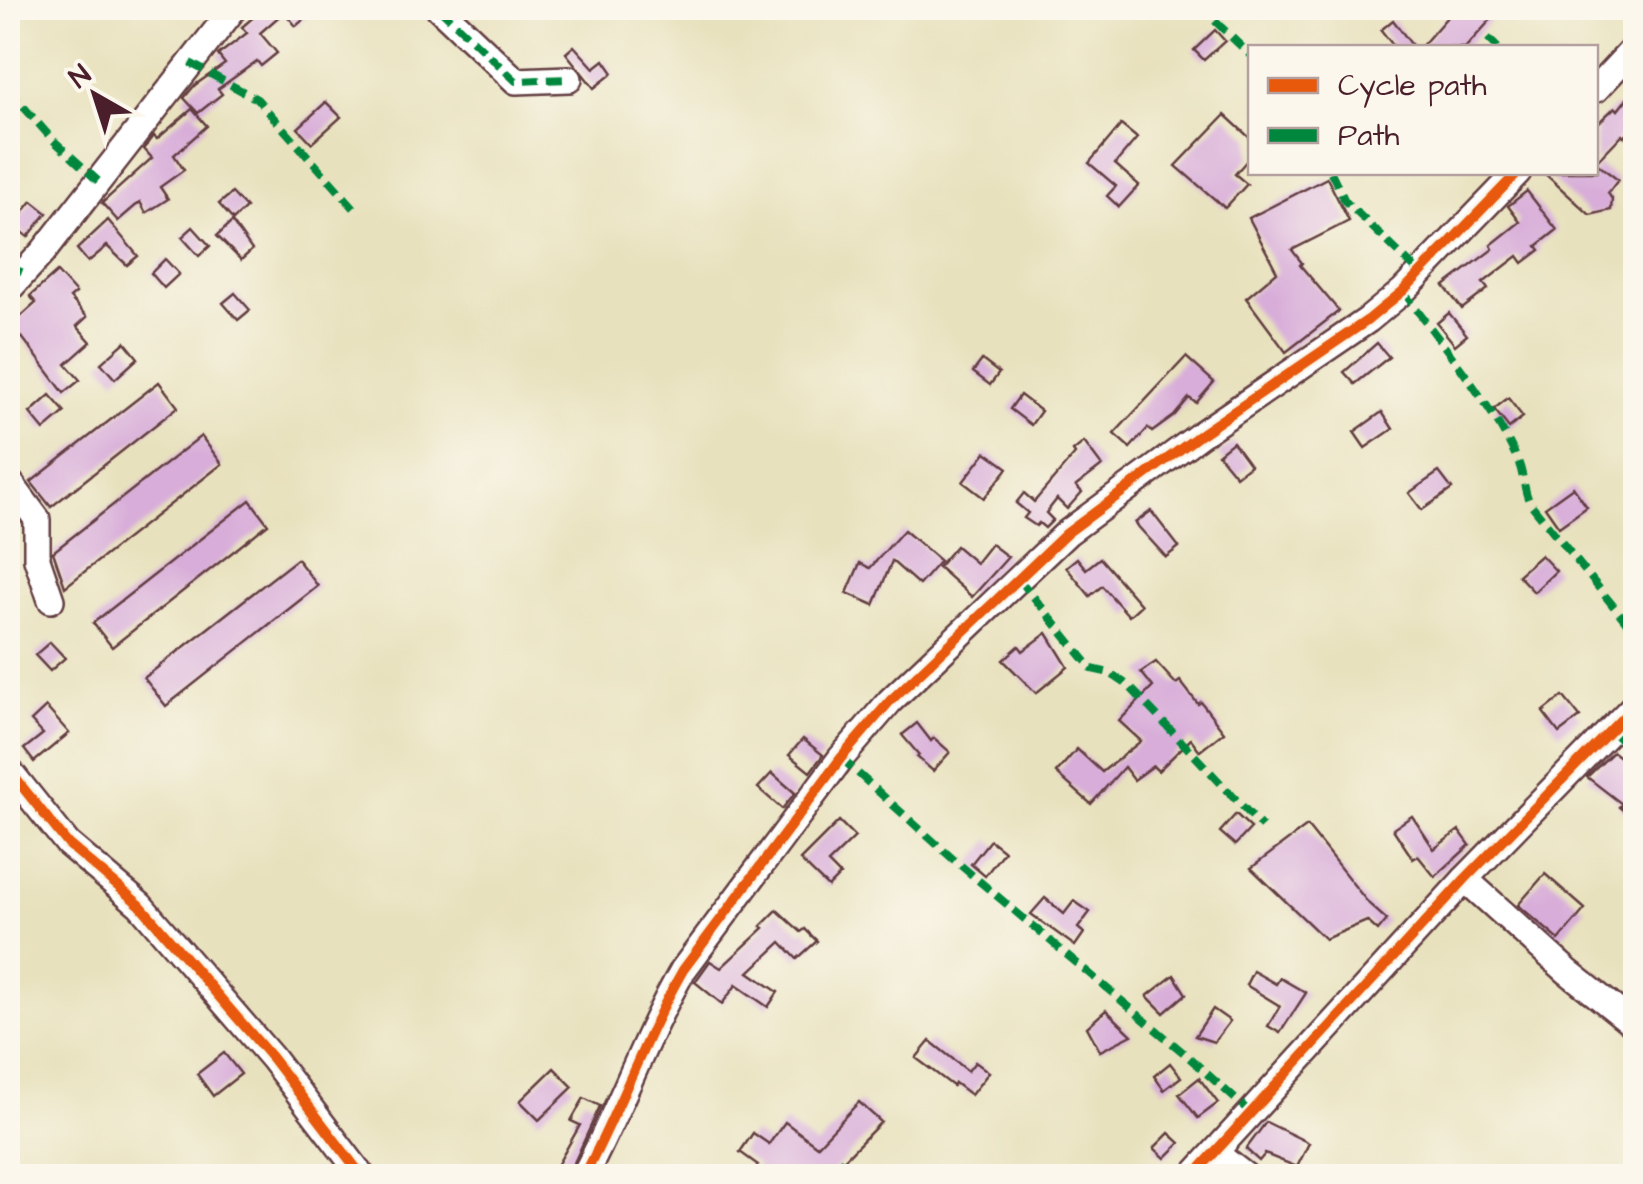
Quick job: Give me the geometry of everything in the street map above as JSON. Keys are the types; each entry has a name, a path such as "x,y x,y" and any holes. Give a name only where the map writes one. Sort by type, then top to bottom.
{"street":[{"path":"8,290 43,252 234,8"},
{"path":"439,8 516,81 569,80"},
{"path":"1598,87 1636,46"},
{"path":"584,1176 683,970 841,758 890,701 1067,533 1201,434 1368,320 1403,291 1515,175"},
{"path":"8,480 37,518 37,559 51,600"},
{"path":"1193,1176 1466,879 1636,704"},
{"path":"8,769 68,844 152,919 272,1058 362,1176"},
{"path":"1466,879 1567,971 1636,1026"},
{"path":"1215,1153 1246,1176"}],"building":[{"path":"264,8 317,8 296,26 284,12 260,33 277,53 261,66 257,61 218,89 222,94 198,113 184,98 225,64 218,55 247,33 242,27"},
{"path":"1455,8 1485,8 1494,16 1468,45 1423,45"},
{"path":"1393,20 1412,45 1393,45 1381,30"},
{"path":"1215,30 1225,41 1204,60 1194,50"},
{"path":"574,46 594,68 604,60 613,73 594,88 566,53"},
{"path":"1636,87 1636,127 1622,135 1598,160 1598,123 1615,107 1618,110"},
{"path":"326,102 341,117 312,143 298,128"},
{"path":"192,109 207,126 174,155 184,170 160,187 168,199 146,213 140,202 118,221 102,203 152,158 144,149 154,136 157,139"},
{"path":"1225,115 1248,136 1248,159 1235,174 1247,184 1225,208 1176,166"},
{"path":"1121,125 1137,138 1115,164 1139,185 1119,207 1107,196 1116,186 1089,163"},
{"path":"1598,165 1618,180 1608,193 1611,210 1590,215 1546,175 1598,175"},
{"path":"1327,178 1349,221 1292,250 1339,311 1286,352 1246,298 1277,272 1249,218"},
{"path":"1527,191 1557,230 1523,263 1518,256 1483,283 1488,289 1462,309 1444,286 1493,249 1491,245 1520,222 1508,206"},
{"path":"232,193 246,208 233,220 219,204"},
{"path":"32,201 47,213 28,237 13,225"},
{"path":"108,220 138,256 127,265 107,246 88,262 77,249"},
{"path":"232,222 252,250 241,260 217,236"},
{"path":"193,227 210,246 199,256 182,237"},
{"path":"165,259 179,274 164,288 151,273"},
{"path":"57,272 76,293 70,298 87,317 77,326 91,342 66,364 80,380 64,393 22,337 8,350 8,328 36,303 30,296"},
{"path":"235,293 250,310 238,320 223,303"},
{"path":"1449,313 1467,335 1455,345 1437,323"},
{"path":"125,342 138,358 115,379 101,363"},
{"path":"1377,343 1389,357 1355,384 1344,372"},
{"path":"1186,357 1214,382 1196,403 1189,398 1174,416 1152,432 1148,428 1130,448 1114,434"},
{"path":"982,360 999,373 990,385 973,372"},
{"path":"159,382 178,407 51,507 31,482"},
{"path":"50,395 65,412 44,430 30,413"},
{"path":"1020,395 1041,411 1031,425 1010,409"},
{"path":"1508,398 1523,417 1509,428 1494,409"},
{"path":"1382,412 1393,429 1365,448 1354,432"},
{"path":"201,436 222,464 65,587 53,552"},
{"path":"1084,442 1102,466 1076,486 1082,492 1067,509 1057,499 1046,513 1053,520 1045,528 1024,518 1028,513 1016,503 1024,493 1034,502"},
{"path":"1233,442 1250,465 1236,476 1218,454"},
{"path":"986,452 1008,468 984,498 963,482"},
{"path":"1439,472 1452,489 1422,510 1409,493"},
{"path":"1573,487 1587,507 1559,527 1545,507"},
{"path":"250,500 268,524 112,647 93,623"},
{"path":"1151,511 1179,547 1166,557 1135,523"},
{"path":"904,530 940,561 919,585 892,561 874,605 847,593 860,563 870,568"},
{"path":"991,544 1008,557 972,597 938,567 956,546 976,563"},
{"path":"1541,555 1556,571 1534,592 1518,575"},
{"path":"1077,558 1086,569 1100,558 1141,605 1129,616 1102,586 1090,596 1066,567"},
{"path":"297,559 318,586 166,706 144,678"},
{"path":"1047,633 1068,667 1036,693 1003,660 1019,646 1023,651"},
{"path":"50,642 65,658 50,671 35,655"},
{"path":"1156,662 1176,684 1180,681 1198,704 1201,702 1224,732 1200,751 1191,739 1158,771 1153,766 1134,780 1124,767 1091,804 1056,773 1077,749 1102,772 1141,741 1119,721 1153,687 1141,672"},
{"path":"1563,696 1580,717 1559,733 1543,712"},
{"path":"46,707 69,733 34,762 24,749 43,734 31,721"},
{"path":"917,723 931,741 934,738 950,752 933,771 902,735"},
{"path":"803,739 823,755 810,772 789,755"},
{"path":"1613,752 1636,770 1636,815 1630,816 1619,807 1622,804 1587,777"},
{"path":"772,773 795,793 782,809 758,788"},
{"path":"1236,814 1251,828 1235,845 1220,832"},
{"path":"1412,816 1434,849 1459,830 1470,845 1435,877 1418,856 1413,859 1393,829"},
{"path":"839,821 855,837 828,863 840,875 828,887 800,860"},
{"path":"1307,826 1369,904 1387,920 1378,931 1367,921 1325,939 1251,868"},
{"path":"990,840 1004,851 985,876 971,864"},
{"path":"1545,874 1585,909 1559,940 1518,905"},
{"path":"1045,898 1064,914 1074,901 1090,912 1078,928 1084,933 1075,946 1031,914"},
{"path":"777,910 817,941 797,959 781,942 749,972 778,992 768,1007 736,985 722,1004 695,982 710,961 721,968 764,928 761,926"},
{"path":"1253,971 1276,984 1280,978 1306,993 1280,1033 1268,1026 1280,1006 1246,985"},
{"path":"1174,975 1186,994 1164,1013 1147,996"},
{"path":"1213,1009 1230,1021 1214,1042 1195,1036"},
{"path":"1106,1010 1132,1035 1100,1051 1087,1027"},
{"path":"930,1041 968,1071 975,1062 989,1072 971,1095 916,1058"},
{"path":"224,1053 241,1074 213,1096 197,1074"},
{"path":"1170,1063 1181,1077 1164,1090 1154,1076"},
{"path":"554,1068 573,1087 539,1120 520,1101"},
{"path":"1199,1078 1218,1103 1198,1118 1179,1094"},
{"path":"584,1098 600,1106 568,1176 551,1176 580,1125 571,1121"},
{"path":"859,1102 881,1122 828,1176 750,1176 758,1165 740,1152 753,1133 769,1144 785,1122 817,1146"},
{"path":"1266,1122 1309,1143 1297,1167 1265,1154 1259,1161 1246,1149"},
{"path":"1169,1133 1180,1143 1165,1158 1154,1148"}],"marked path":[{"path":"439,8 516,81 569,79"},
{"path":"1215,21 1248,53"},
{"path":"1488,38 1495,45"},
{"path":"190,63 257,99 355,209"},
{"path":"8,89 52,139 98,181"},
{"path":"1332,175 1345,201 1421,274"},
{"path":"8,267 24,273"},
{"path":"1403,291 1507,438 1530,503 1636,634"},
{"path":"1019,579 1092,669 1110,673 1129,686 1262,827"},
{"path":"1610,730 1636,753"},
{"path":"841,758 953,859 1251,1113"},
{"path":"838,1160 857,1176"}],"cycle path":[{"path":"584,1176 683,970 841,758 890,701 1067,533 1201,434 1368,320 1403,291 1515,175"},
{"path":"1193,1176 1465,879 1636,704"},
{"path":"8,769 68,844 140,905 272,1058 362,1176"}]}
